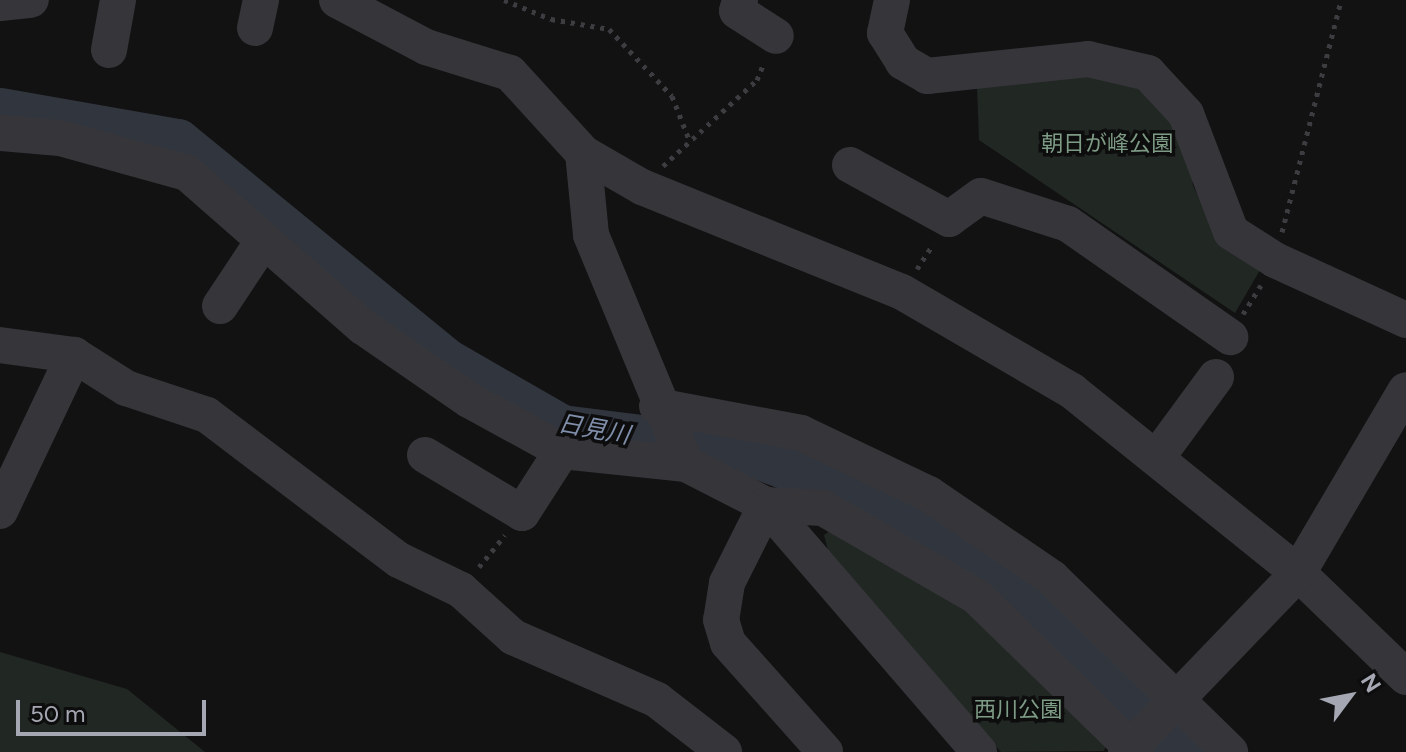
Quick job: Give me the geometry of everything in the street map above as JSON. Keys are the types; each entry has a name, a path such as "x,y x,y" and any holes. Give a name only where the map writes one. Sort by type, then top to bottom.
{"street":[{"path":"0,3 31,0"},
{"path":"109,50 118,0"},
{"path":"337,0 426,47 510,73 583,153 642,187 902,292 1072,391 1158,456 1298,573 1406,677"},
{"path":"740,0 737,11 776,36"},
{"path":"892,0 885,33 903,62 927,76 1088,59 1148,73 1186,114 1222,220 1275,260 1406,320"},
{"path":"0,133 60,138 187,173 261,244 363,327 469,400 562,451 686,464 766,505 979,752"},
{"path":"583,153 591,235 657,406 686,464"},
{"path":"850,165 949,219 981,196 1068,224 1230,337"},
{"path":"220,306 261,244"},
{"path":"0,345 74,355 126,388 207,415 283,466 374,542 461,590 513,637 657,700 724,752"},
{"path":"0,511 74,355"},
{"path":"1158,456 1216,377"},
{"path":"766,505 823,508 977,597 1131,750 1176,698 1298,573 1406,390"},
{"path":"657,406 801,433 929,494 1052,578 1230,752"},
{"path":"425,455 522,513 562,451"},
{"path":"766,505 727,583 721,620 728,643 825,752"}],"path":[{"path":"504,0 551,19 609,29 672,96 690,142"},
{"path":"1275,260 1341,0"},
{"path":"642,187 757,80 776,36"},
{"path":"902,292 949,219"},
{"path":"461,590 522,513"}],"green space":[{"name":"朝日が峰公園","path":"1095,71 1140,83 1188,146 1193,186 1218,233 1260,270 1235,313 979,140 977,86"},
{"name":"西川公園","path":"835,527 973,610 1108,740 1104,751 1001,752 830,558 824,535"},
{"path":"0,652 127,689 205,752 0,752"}],"waterway":[{"name":"日見川","path":"0,111 178,142 447,362 562,428 744,451 873,499 1029,603 1186,752"}]}
